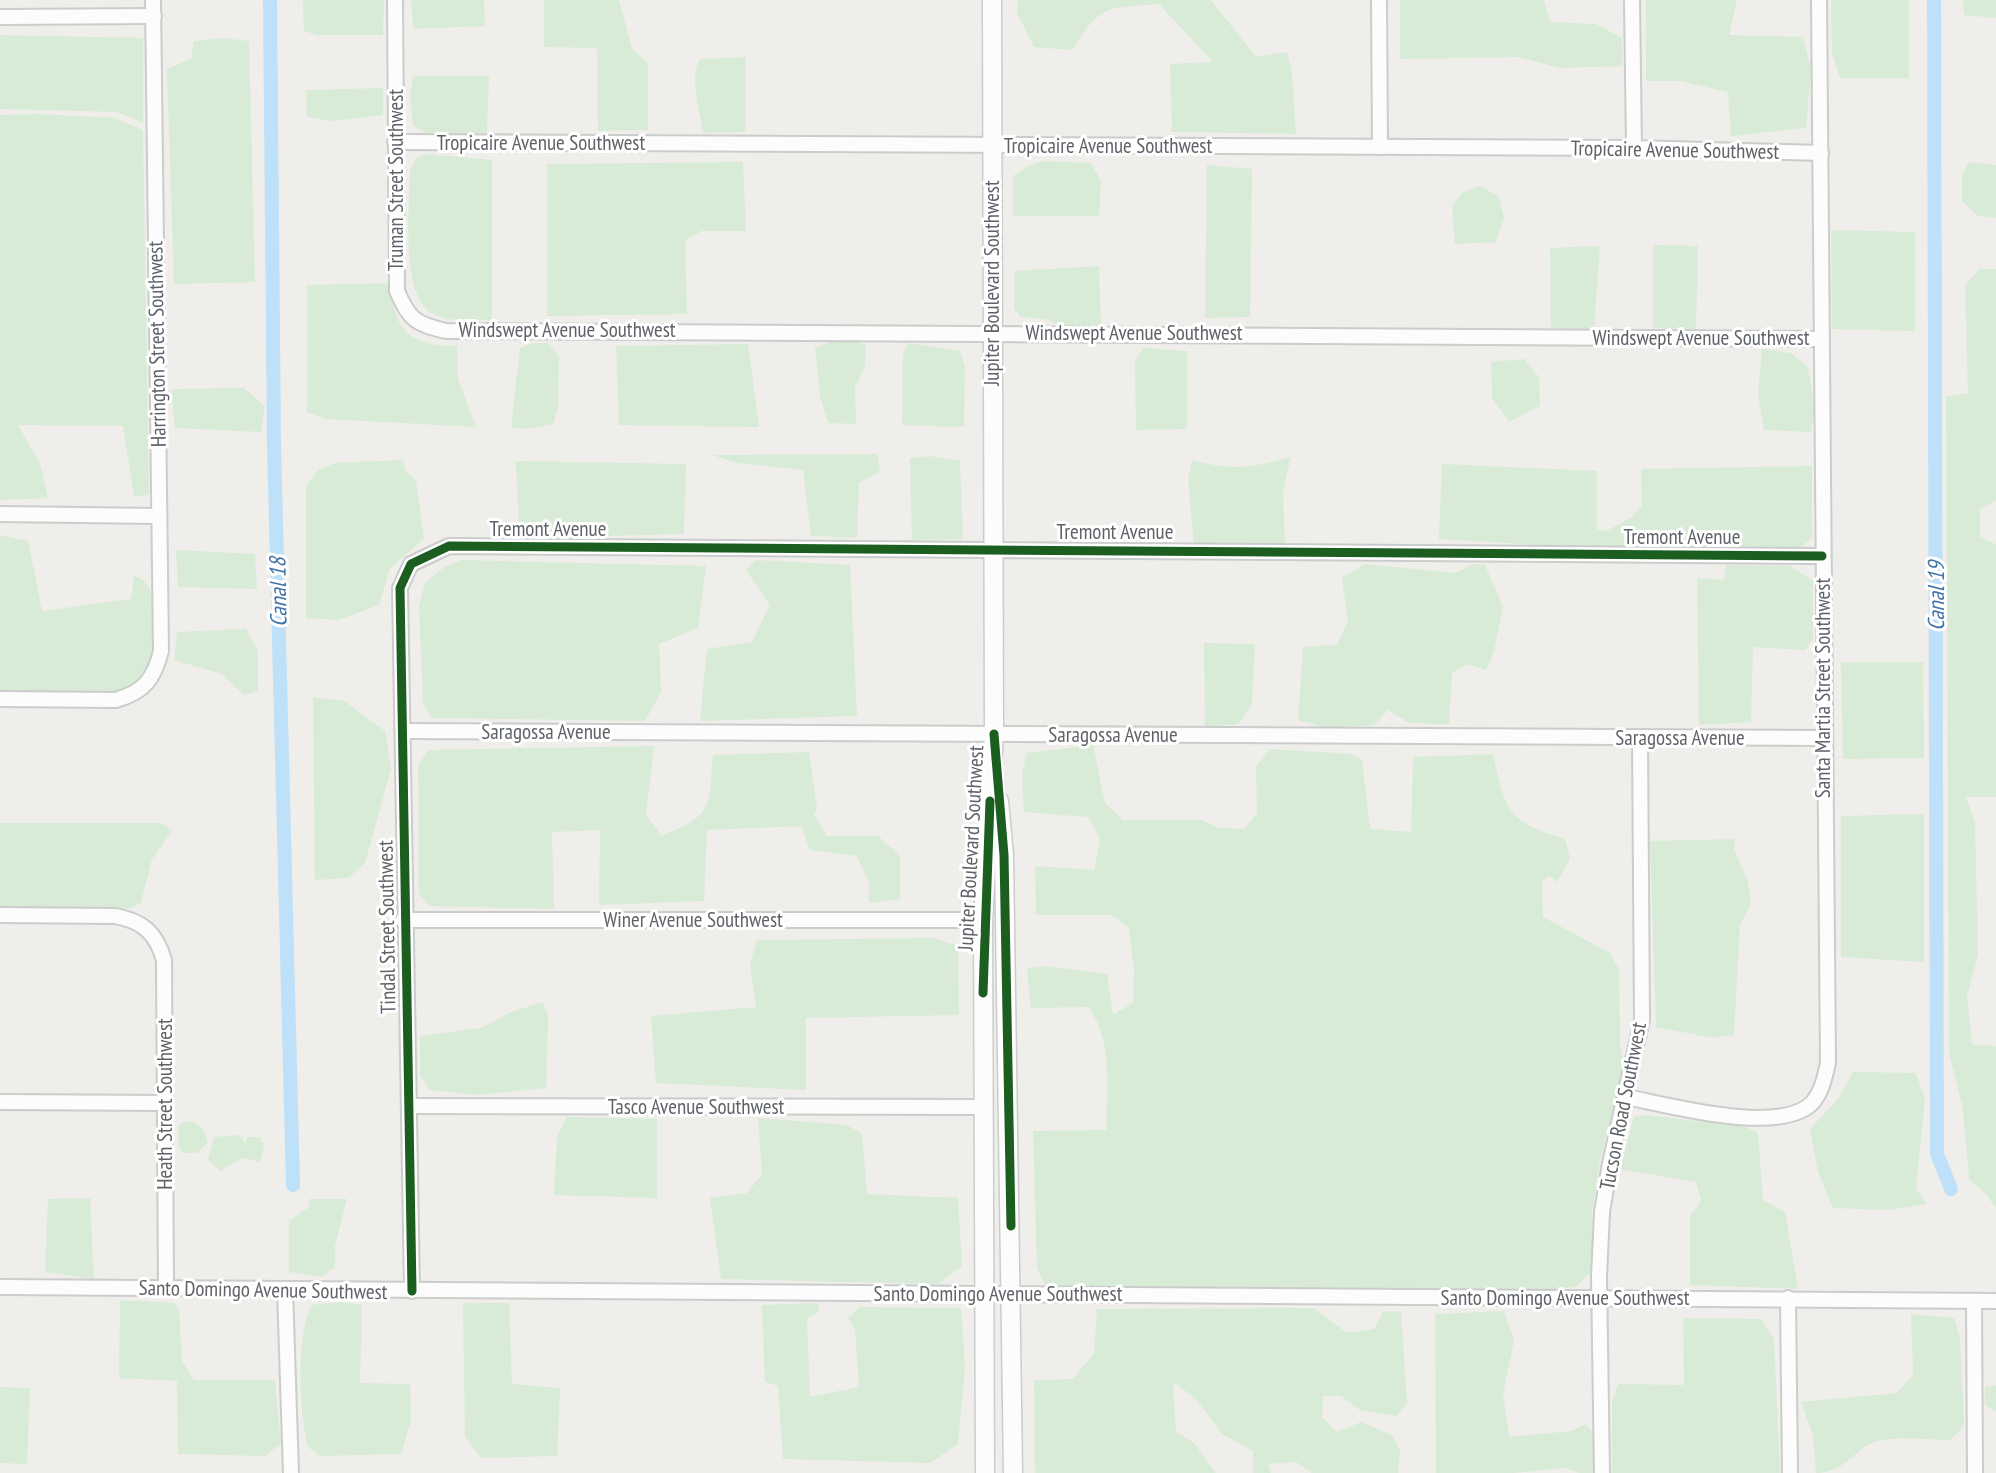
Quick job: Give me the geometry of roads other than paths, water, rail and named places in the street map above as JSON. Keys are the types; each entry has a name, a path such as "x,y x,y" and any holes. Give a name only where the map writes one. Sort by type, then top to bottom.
{"street":[{"name":"Harrington Street Southwest","path":"0,699 116,700 134,695 147,685 155,674 161,651 153,0"},
{"name":"Truman Street Southwest","path":"395,0 397,291 405,312 421,325 446,331"},
{"name":"Jupiter Boulevard Southwest","path":"985,1473 982,1107 984,920 994,734 992,0"},
{"path":"1379,0 1380,147"},
{"path":"1632,0 1634,148"},
{"name":"Santa Martia Street Southwest","path":"1626,1097 1728,1117 1788,1116 1811,1103 1824,1082 1828,1063 1823,738 1819,0"},
{"path":"0,18 154,16"},
{"name":"Tropicaire Avenue Southwest","path":"395,142 1634,148 1821,153"},
{"name":"Windswept Avenue Southwest","path":"446,331 993,332 1822,339"},
{"path":"0,514 159,516"},
{"name":"Tremont Avenue","path":"411,564 449,546 1822,556"},
{"name":"Tindal Street Southwest","path":"411,564 400,588 403,920 412,1292"},
{"name":"Saragossa Avenue","path":"403,731 1823,738"},
{"name":"Jupiter Boulevard Southwest","path":"994,734 1003,855 1013,1473"},
{"name":"Tucson Road Southwest","path":"1602,1473 1602,1212 1610,1163 1642,1020 1640,738"},
{"name":"Heath Street Southwest","path":"0,915 115,916 133,919 159,940 164,960 166,1289"},
{"name":"Winer Avenue Southwest","path":"403,920 984,920"},
{"path":"0,1102 165,1103"},
{"name":"Tasco Avenue Southwest","path":"409,1106 982,1107"},
{"name":"Santo Domingo Avenue Southwest","path":"0,1287 412,1292 1996,1301"},
{"path":"285,1290 291,1473"},
{"path":"1788,1298 1790,1473"},
{"path":"1974,1302 1975,1473"}],"waterway":[{"name":"Canal 18","path":"270,0 274,445 293,1185"},
{"name":"Canal 19","path":"1934,0 1937,1154 1951,1189"}]}
